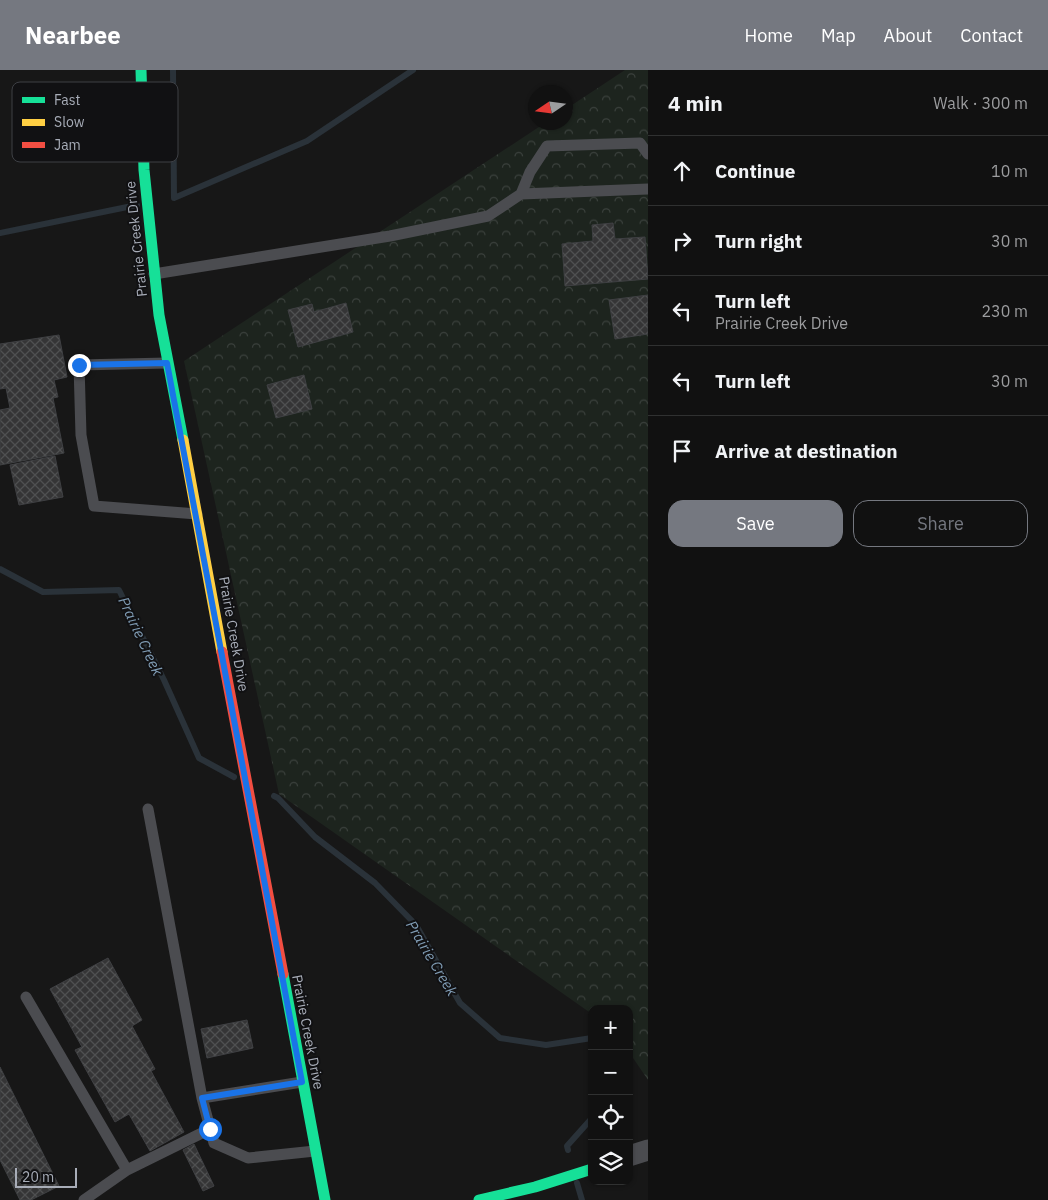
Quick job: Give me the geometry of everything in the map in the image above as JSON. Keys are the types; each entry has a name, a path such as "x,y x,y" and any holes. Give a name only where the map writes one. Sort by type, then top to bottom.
{"main road":[{"name":"Prairie Creek Drive","path":"144,162 154,274 167,363 325,1200"},
{"path":"479,1200 535,1187 588,1170"}],"street":[{"path":"633,1155 648,1150"}],"lane":[{"path":"521,194 530,172 547,146 640,143 648,154"},
{"path":"154,274 390,236 488,216 521,194 648,189"},
{"path":"167,363 79,365 81,435 94,506 197,514"},
{"path":"148,809 202,1098 214,1143 248,1158 315,1151"},
{"path":"26,997 127,1170"},
{"path":"202,1098 302,1082"},
{"path":"84,1200 127,1170 210,1129"}],"green space":[{"path":"625,70 648,70 648,1080 633,1058 633,1005 588,1005 588,1011 279,794 184,361 534,130 573,130 573,104"}],"building":[{"path":"613,223 615,239 645,237 648,279 565,286 562,244 593,241 592,225"},
{"path":"648,295 648,334 615,339 609,300"},
{"path":"346,303 353,332 298,347 288,310 312,304 314,312"},
{"path":"59,335 67,377 54,380 58,397 53,398 64,453 0,465 0,410 10,408 6,388 0,389 0,344"},
{"path":"304,375 312,409 276,418 267,385"},
{"path":"55,456 63,497 19,505 10,465"},
{"path":"108,958 142,1020 132,1026 155,1069 151,1071 184,1132 150,1151 129,1114 115,1122 75,1050 82,1047 50,989"},
{"path":"247,1020 253,1048 207,1058 201,1029"},
{"path":"0,1067 59,1186 31,1200 20,1200 0,1160"},
{"path":"194,1144 214,1186 203,1191 183,1150"}],"waterway":[{"path":"173,70 173,82"},
{"path":"174,162 174,198 307,141 413,70"},
{"path":"0,233 137,205"},
{"name":"Prairie Creek","path":"0,569 43,592 119,590 164,680 199,758 234,777"},
{"name":"Prairie Creek","path":"274,796 315,837 375,883 416,925 460,1003 500,1038 546,1045 588,1039"},
{"name":"Prairie Creek","path":"568,1150 567,1146 588,1122"},
{"name":"Prairie Creek","path":"577,1183 582,1200"}],"traffic: fast":[{"path":"141,70 141,82"},
{"path":"144,162 159,315 183,440"},
{"path":"283,974 325,1200"},
{"path":"479,1200 535,1187 588,1170"}],"traffic: slow":[{"path":"183,440 222,652"}],"traffic: jam":[{"path":"222,652 283,974"}],"route":[{"path":"79,365 167,363 302,1082 202,1098 210,1129"}]}
